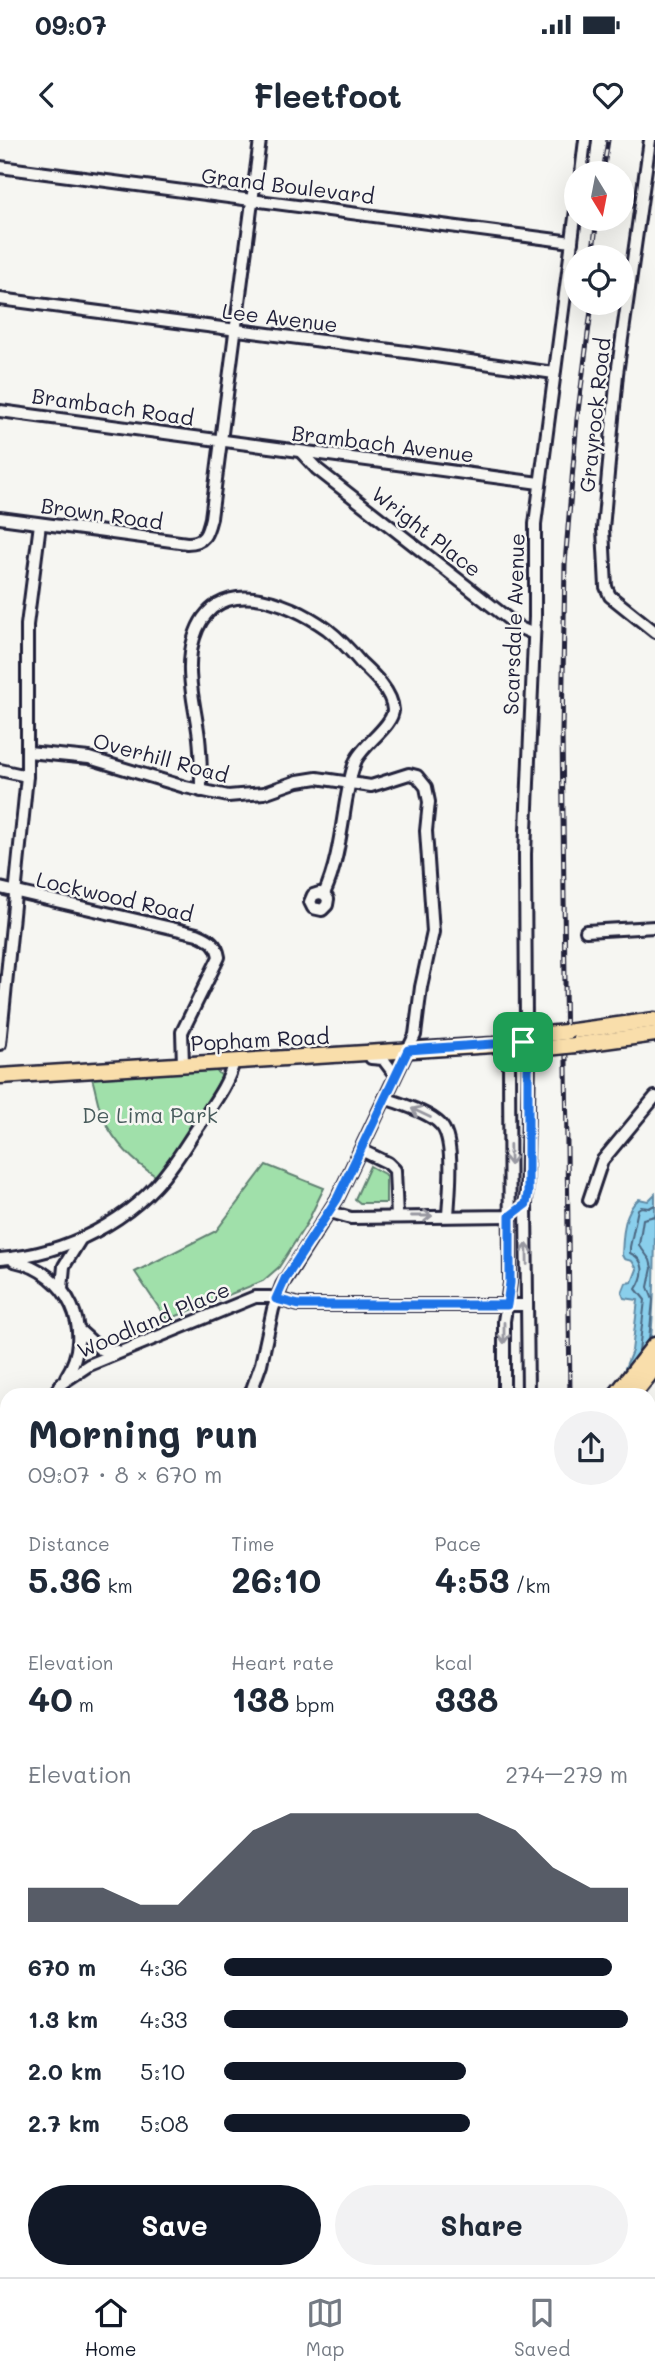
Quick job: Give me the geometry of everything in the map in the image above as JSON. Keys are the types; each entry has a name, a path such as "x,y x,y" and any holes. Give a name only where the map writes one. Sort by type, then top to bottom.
{"highway":[{"path":"622,1388 655,1346"},
{"path":"638,1388 655,1366"}],"main road":[{"name":"Popham Road","path":"575,1038 655,1020"},
{"name":"Popham Road","path":"0,1076 655,1034"}],"street":[{"path":"221,440 260,140"},
{"path":"582,161 585,140"},
{"name":"Grayrock Road","path":"650,140 617,374 603,529 606,587 610,596 655,632"},
{"name":"Grand Boulevard","path":"0,167 572,242"},
{"name":"Scarsdale Avenue","path":"523,1042 526,1025 527,758 534,634 535,524 573,231"},
{"name":"Lee Avenue","path":"0,299 414,352 554,373"},
{"name":"Brambach Road","path":"0,411 221,440"},
{"name":"Brambach Avenue","path":"221,440 539,482"},
{"name":"Brown Road","path":"0,518 187,543 200,542 207,534 211,518 221,440"},
{"name":"Wright Place","path":"301,452 327,478 520,628 534,634"},
{"path":"0,1044 27,776 27,625 40,524"},
{"path":"201,791 199,741 190,687 192,648 205,616 216,605 238,597 255,597 305,615 329,631 374,675 389,695 393,714 390,722 361,751 350,775 334,864 324,894"},
{"name":"Overhill Road","path":"28,751 89,758 201,791 239,796 264,793 317,778 371,786 405,775 413,775 422,781 428,794 426,831 433,932 421,987 416,1032 408,1050"},
{"path":"0,770 27,776"},
{"name":"Lockwood Road","path":"0,888 197,934 213,941 219,957 183,1032 183,1064"},
{"path":"586,931 655,927"},
{"path":"504,1388 504,1321 510,1283 509,1060 523,1042"},
{"path":"523,1042 528,1061 529,1114 526,1204 528,1388"},
{"path":"252,1388 261,1364 276,1299 285,1279 330,1212 408,1050"},
{"path":"349,1054 383,1059 395,1075"},
{"path":"2,1259 57,1249 102,1228 128,1210 171,1168 227,1083 234,1061"},
{"path":"589,1200 604,1157 655,1097"},
{"path":"385,1098 434,1119 446,1132 449,1148 448,1216"},
{"path":"509,1109 529,1114"},
{"path":"361,1150 388,1163 395,1170 397,1217"},
{"path":"510,1221 526,1204"},
{"path":"330,1212 351,1218 448,1216 510,1221 526,1225"},
{"path":"81,1238 64,1266 62,1288 79,1331 100,1349 120,1352"},
{"path":"2,1259 27,1264 44,1273 62,1288"},
{"name":"Woodland Place","path":"58,1388 89,1365 261,1296 299,1305 527,1305"},
{"path":"62,1383 76,1358 79,1331"}],"green space":[{"name":"De Lima Park","path":"215,1070 222,1076 203,1110 157,1177 141,1166 114,1137 102,1115 92,1078"},
{"path":"266,1165 324,1188 307,1223 279,1267 263,1281 167,1320 135,1272 216,1231"},
{"path":"370,1166 386,1175 386,1203 360,1203 355,1199"}],"water":[{"path":"655,1194 648,1371 645,1388 622,1388 623,1373 632,1351 638,1300 624,1298 622,1293 626,1283 632,1282 637,1269 632,1261 624,1259 622,1255 625,1225 634,1204 639,1199 648,1201"}],"railway":[{"path":"605,161 608,140"},
{"path":"594,245 595,231"},
{"path":"570,1388 562,732 565,564 577,419 590,315"}],"route":[{"path":"523,1042 528,1061 528,1193 526,1204 510,1216 510,1283 507,1305 299,1305 276,1299 285,1279 337,1199 408,1050 523,1042"}]}
